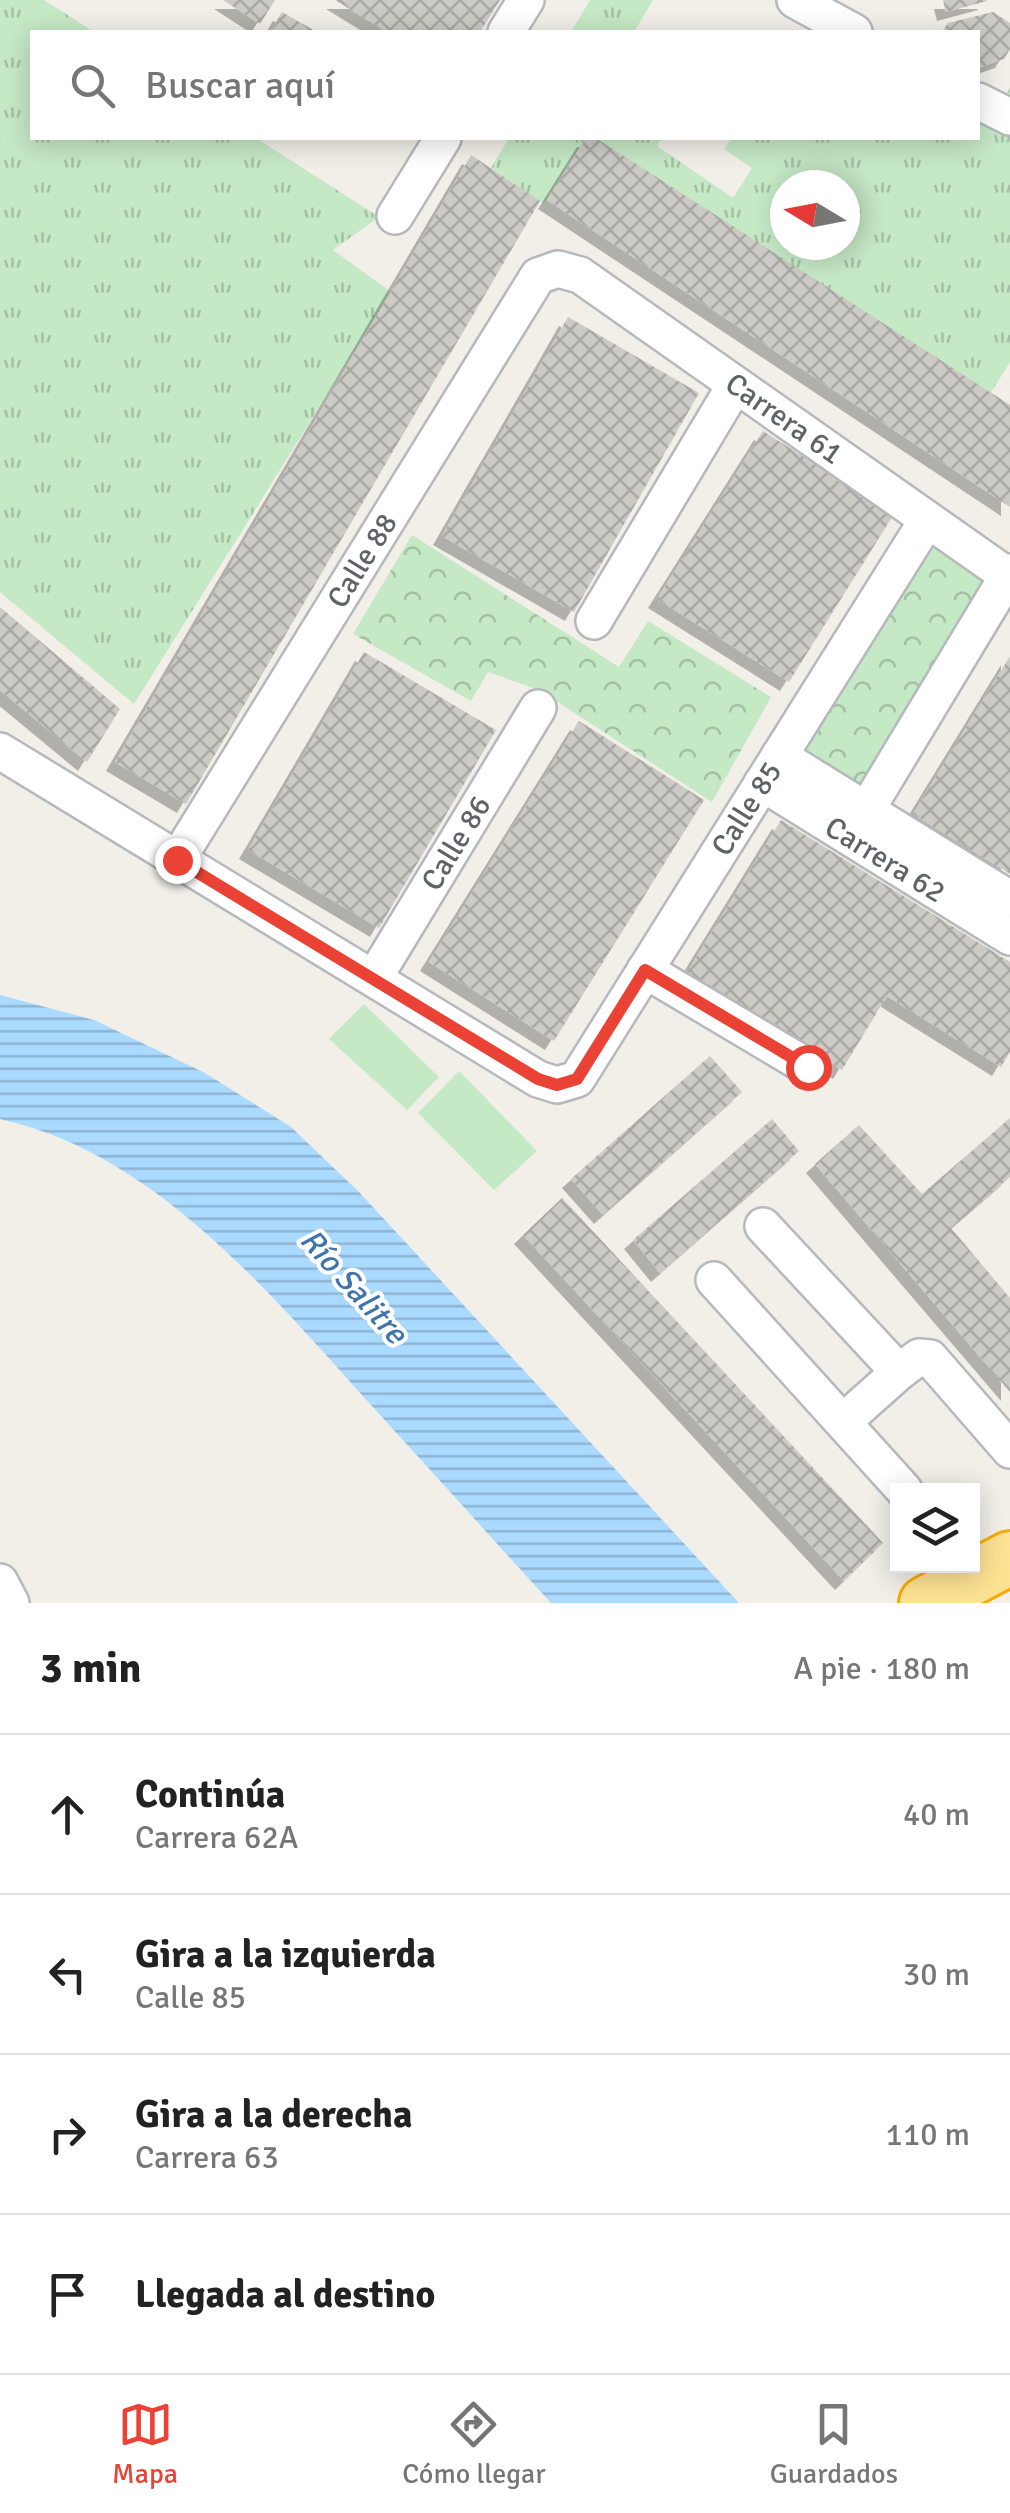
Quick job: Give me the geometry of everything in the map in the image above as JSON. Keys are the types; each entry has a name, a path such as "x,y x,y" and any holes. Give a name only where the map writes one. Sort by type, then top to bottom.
{"highway":[{"path":"926,1603 986,1566"}],"street":[{"path":"507,30 526,0"},
{"path":"794,0 850,30"},
{"path":"980,102 1010,117"},
{"path":"395,216 442,140"},
{"name":"Carrera 61","path":"558,269 580,275 926,522 1009,574"},
{"name":"Calle 88","path":"177,860 538,276 558,269"},
{"path":"594,621 734,387"},
{"name":"Calle 85","path":"374,978 538,1079 557,1085 577,1079 926,522"},
{"path":"867,808 1009,574"},
{"name":"Calle 86","path":"374,978 538,708"},
{"path":"4,758 374,978"},
{"name":"Carrera 62","path":"771,769 867,808 1010,899"},
{"name":"Carrera 62","path":"771,769 1010,937"},
{"path":"645,970 808,1067"},
{"path":"763,1226 899,1372"},
{"path":"714,1280 898,1483"},
{"path":"844,1421 919,1357 930,1358 1010,1450"},
{"path":"0,1582 11,1603"}],"green space":[{"path":"0,0 44,0 91,30 30,30 30,140 259,140 379,217 333,250 391,292 134,704 0,592"},
{"path":"590,0 653,0 635,30 572,30"},
{"path":"1010,88 1010,362 990,394 784,260 860,260 860,170 770,170 770,251 599,140 661,140 657,146 733,198 752,168 724,149 731,140 980,140 980,110 992,117"},
{"path":"508,140 585,140 544,204 491,168"},
{"path":"412,535 619,667 648,621 771,697 712,802 539,690 488,672 471,701 353,634"},
{"path":"928,540 989,579 864,793 800,755"},
{"path":"364,1004 439,1077 407,1110 329,1039"},
{"path":"459,1071 537,1151 494,1190 418,1113"}],"water":[{"name":"Río Salitre","path":"0,995 94,1020 205,1073 291,1127 359,1192 739,1603 551,1603 292,1318 205,1233 159,1195 109,1162 56,1136 0,1119"}],"building":[{"path":"223,0 275,0 260,24"},
{"path":"335,0 500,0 481,30 384,30"},
{"path":"943,0 987,0 987,1 946,12"},
{"path":"282,12 314,30 271,30"},
{"path":"993,12 1010,23 1010,49 1004,59 980,67 980,30 943,30 948,23"},
{"path":"585,140 599,140 770,250 770,260 785,260 1010,405 1010,507 547,200"},
{"path":"471,155 540,201 186,804 115,762"},
{"path":"568,317 699,393 574,612 442,536"},
{"path":"763,431 894,514 789,682 657,599"},
{"path":"0,607 120,709 87,762 0,690"},
{"path":"364,652 496,730 379,928 248,850"},
{"path":"1010,656 1010,874 913,814"},
{"path":"579,721 704,800 554,1041 429,962"},
{"path":"781,820 1010,962 1010,1052 1001,1067 887,996 842,1070 686,974"},
{"path":"710,1056 742,1092 603,1215 571,1179"},
{"path":"1010,1118 1010,1177 951,1228 1010,1298 1010,1392 815,1164 859,1125 922,1194"},
{"path":"772,1119 799,1151 660,1273 633,1240"},
{"path":"562,1198 883,1543 844,1581 523,1235"}],"route":[{"path":"177,860 538,1079 557,1085 577,1079 645,970 808,1067"}]}
